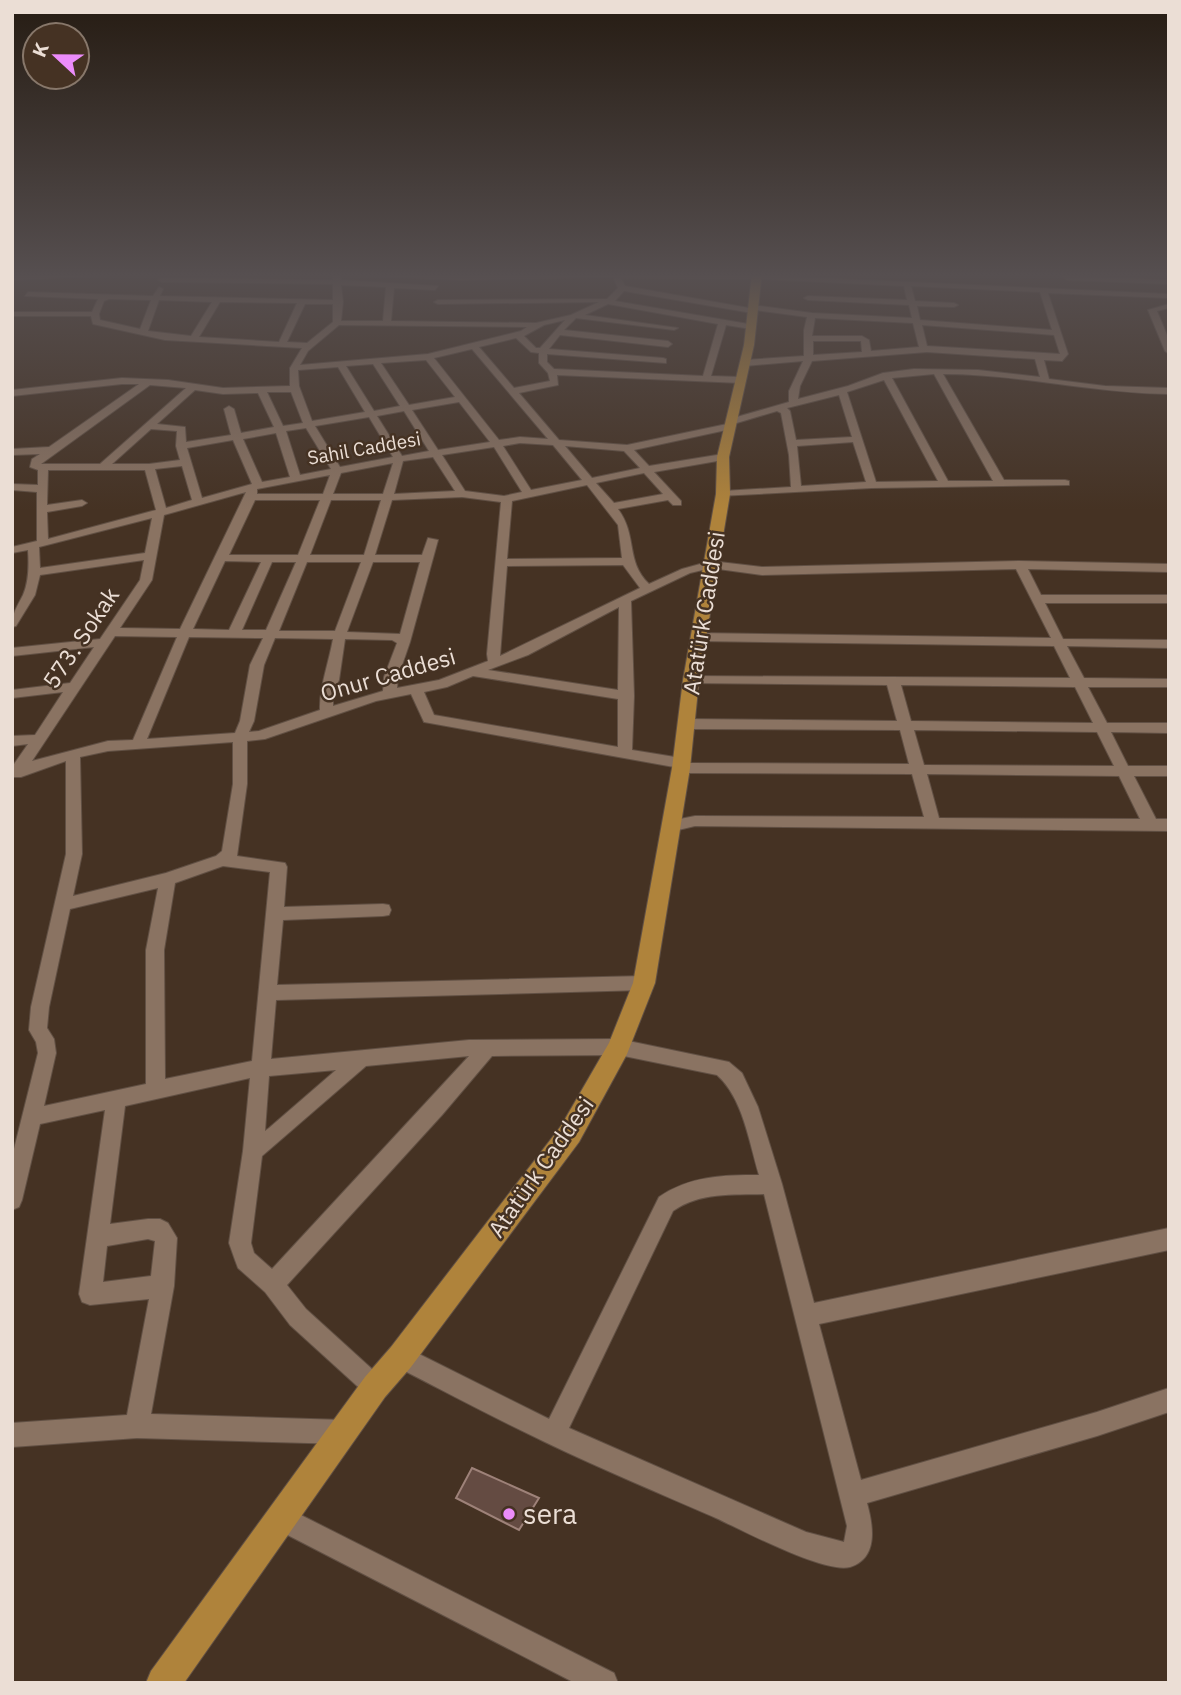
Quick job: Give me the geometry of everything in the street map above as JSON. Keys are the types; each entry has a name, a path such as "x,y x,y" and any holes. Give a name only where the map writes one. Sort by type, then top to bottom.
{"main road":[{"name":"Atatürk Caddesi","path":"163,1683 375,1387 401,1357 570,1134 620,1047 644,983 723,494 723,457 746,352"}],"street":[{"path":"62,905 168,879 222,860 230,854 240,784 240,737 247,721 257,665 337,471 293,389 293,368 305,352"},
{"path":"293,368 428,357 433,352"},
{"path":"479,352 611,506 625,529 626,561 648,589"},
{"path":"513,391 555,383 552,372 543,363 543,352"},
{"path":"556,352 663,361"},
{"path":"657,376 666,352"},
{"path":"706,379 714,352"},
{"path":"794,402 794,388 808,360 808,352"},
{"path":"552,372 706,379 808,360 902,352"},
{"path":"976,352 1062,358 1061,352"},
{"path":"428,357 497,444 528,494"},
{"path":"1039,357 1045,380"},
{"path":"376,362 462,494"},
{"path":"327,713 326,693 332,680 340,634 368,560 399,459 341,365"},
{"path":"937,372 1000,483"},
{"name":"Sahil Caddesi","path":"12,550 161,512 197,500 399,459 520,440 627,448 729,424 776,407 842,391 887,375 937,372 1045,380 1099,388 1169,391"},
{"path":"887,375 945,485"},
{"path":"12,393 111,381 148,382 223,391 228,401 236,399 238,391 293,389"},
{"path":"148,382 34,463 35,467 149,467 185,462"},
{"path":"103,467 194,386"},
{"path":"262,391 280,429 296,478"},
{"path":"842,391 872,485"},
{"path":"181,446 461,398"},
{"path":"776,407 785,411 792,442 796,489"},
{"path":"138,744 185,632 254,490 229,409"},
{"path":"150,425 182,429 181,446 197,500"},
{"path":"792,442 804,444 859,439"},
{"path":"611,506 673,499 627,448"},
{"path":"12,452 52,450"},
{"path":"254,490 325,497 462,494 507,499 723,457"},
{"path":"149,467 161,512"},
{"path":"12,623 28,600 37,572 44,509 43,469"},
{"path":"723,494 872,485 1065,483"},
{"path":"12,487 44,489"},
{"path":"495,662 492,654 507,499"},
{"path":"44,509 82,503"},
{"name":"573. Sokak","path":"15,775 146,580 161,512"},
{"path":"390,694 391,677 404,642 432,540"},
{"path":"37,572 150,556"},
{"path":"223,558 427,559"},
{"path":"234,633 268,558"},
{"path":"501,563 626,561"},
{"path":"711,564 762,570 1020,565 1169,568"},
{"name":"Onur Caddesi","path":"15,775 73,754 138,744 260,736 373,697 416,690 523,652 686,571 711,564"},
{"path":"1020,565 1151,825"},
{"path":"1037,599 1169,599"},
{"path":"625,601 625,751"},
{"path":"12,652 108,637 185,632 385,634 404,642"},
{"path":"698,637 1169,644"},
{"path":"472,672 627,696"},
{"path":"691,680 1169,683"},
{"path":"893,682 933,823"},
{"path":"12,694 73,687"},
{"path":"416,690 429,719 625,751 681,765 919,771 1169,772"},
{"path":"687,724 1169,728"},
{"path":"12,741 38,739"},
{"path":"12,1200 47,1053 45,1039 38,1030 40,1007 76,836 73,754"},
{"path":"670,826 695,821 1169,825"},
{"path":"670,826 690,831 1169,834"},
{"path":"222,860 279,867 253,1151 240,1243 246,1260 273,1284 298,1317 375,1387"},
{"path":"156,1090 155,950 168,879"},
{"path":"275,914 383,911"},
{"path":"267,993 644,983"},
{"path":"33,1118 259,1069 487,1048 620,1047 722,1068 735,1079 748,1107 772,1184 808,1315 860,1526 861,1540 857,1551 849,1555 836,1555 803,1544 554,1434 401,1357"},
{"path":"273,1284 328,1220 445,1101 487,1048"},
{"path":"253,1151 362,1059"},
{"path":"116,1099 100,1236 90,1294 163,1286"},
{"path":"554,1434 666,1204 678,1193 698,1188 772,1184"},
{"path":"100,1236 148,1229 160,1230 166,1238 163,1286 137,1426"},
{"path":"808,1315 1169,1239"},
{"path":"851,1495 1097,1424 1169,1400"},
{"path":"12,1435 137,1426 344,1432"},
{"path":"283,1519 604,1683"}],"building":[{"name":"sera","path":"472,1468 539,1498 519,1530 456,1498"}],"place":[{"name":"sera","path":"509,1514"}]}
